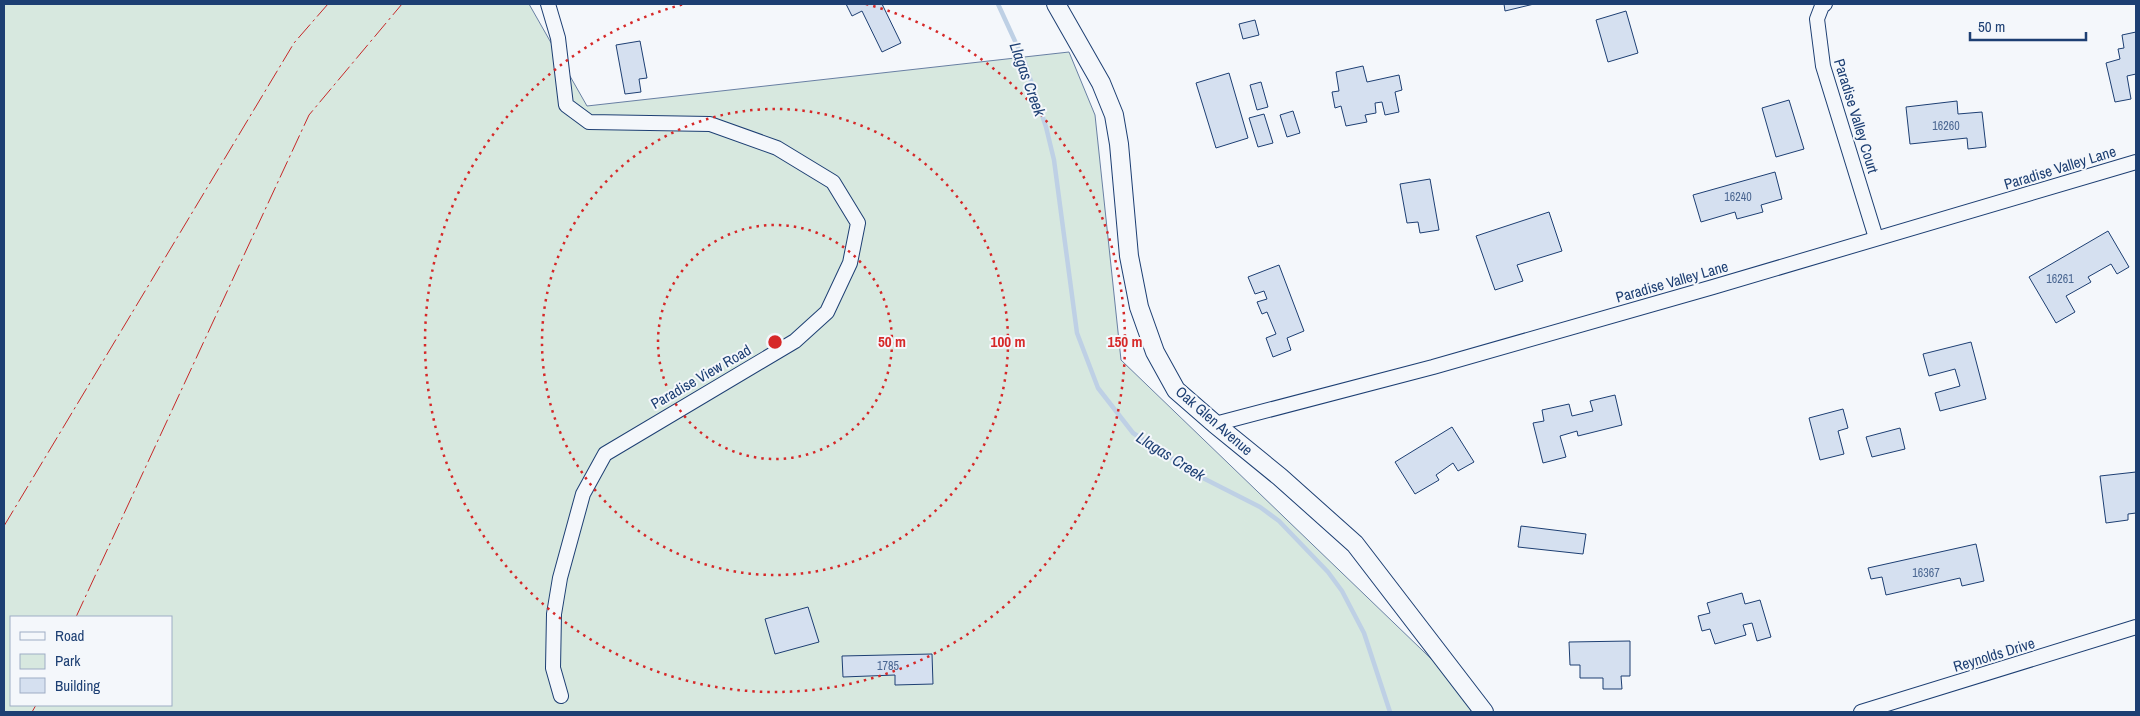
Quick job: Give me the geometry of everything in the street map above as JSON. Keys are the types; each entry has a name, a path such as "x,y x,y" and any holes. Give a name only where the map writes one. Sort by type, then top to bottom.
{"street":[{"name":"Paradise View Road","path":"548,4 558,38 566,105 589,122 710,124 777,148 833,182 858,223 850,263 827,312 795,341 605,454 583,494 560,578 554,614 553,668 562,696"},
{"name":"Oak Glen Avenue","path":"1056,4 1101,83 1114,114 1120,154 1129,256 1139,307 1155,352 1176,390 1214,424 1280,477 1355,544 1484,712"},
{"name":"Paradise Valley Court","path":"1825,4 1822,6 1817,19 1823,66 1876,238"},
{"name":"Paradise Valley Lane","path":"1214,424 1433,367 1713,287 2136,162"},
{"name":"Reynolds Drive","path":"1861,712 2136,627"}],"green space":[{"path":"4,4 529,4 587,106 1069,52 1095,115 1121,360 1476,702 1478,712 4,712"}],"building":[{"path":"846,4 882,4 901,43 882,52 862,11 852,16"},
{"path":"1504,4 1534,4 1505,11"},
{"path":"1626,11 1638,53 1608,62 1596,20"},
{"path":"1255,20 1259,35 1243,39 1239,24"},
{"path":"2136,32 2136,74 2127,76 2131,99 2115,102 2106,63 2120,59 2118,49 2124,48 2122,35"},
{"path":"640,41 647,78 639,79 641,92 625,94 616,45"},
{"path":"1363,66 1367,82 1399,75 1402,90 1395,92 1399,112 1385,115 1382,102 1375,103 1376,113 1365,115 1367,122 1346,126 1341,106 1335,108 1332,92 1339,91 1336,72"},
{"path":"1229,73 1248,138 1216,148 1196,83"},
{"path":"1261,82 1268,107 1257,110 1250,85"},
{"path":"1789,100 1804,149 1776,157 1762,108"},
{"path":"1957,101 1958,114 1982,112 1986,147 1968,149 1967,138 1910,144 1906,107"},
{"path":"1293,111 1300,133 1287,137 1280,115"},
{"path":"1264,114 1273,143 1258,147 1249,118"},
{"path":"1775,172 1782,199 1761,205 1763,212 1737,219 1735,212 1701,222 1693,195"},
{"path":"1430,179 1439,230 1420,233 1418,222 1407,223 1400,184"},
{"path":"1549,212 1562,251 1517,265 1523,281 1495,290 1476,236"},
{"path":"2108,231 2129,267 2117,274 2111,264 2088,277 2091,282 2066,296 2075,312 2056,323 2029,277"},
{"path":"1279,265 1304,331 1287,338 1291,350 1273,357 1266,338 1276,334 1267,312 1262,314 1257,302 1267,299 1264,291 1255,294 1248,277"},
{"path":"1971,342 1986,399 1940,411 1935,393 1960,386 1955,369 1929,376 1923,354"},
{"path":"1615,395 1622,425 1578,436 1577,431 1560,436 1566,457 1543,463 1533,423 1544,421 1542,410 1569,404 1572,416 1593,411 1590,401"},
{"path":"1843,409 1848,428 1838,431 1844,454 1820,460 1809,418"},
{"path":"1452,427 1474,462 1458,471 1453,463 1436,475 1439,480 1415,494 1395,462"},
{"path":"1900,428 1905,449 1872,457 1866,437"},
{"path":"2136,472 2136,513 2128,514 2128,520 2106,523 2100,476"},
{"path":"1521,526 1586,534 1583,554 1518,547"},
{"path":"1976,544 1984,581 1962,586 1960,578 1886,595 1882,577 1871,579 1868,568"},
{"path":"1742,593 1745,604 1760,600 1771,637 1757,641 1752,623 1743,625 1746,635 1715,644 1710,629 1702,631 1698,616 1710,613 1707,603"},
{"path":"808,607 819,642 775,654 765,619"},
{"path":"1630,641 1630,676 1621,676 1622,689 1603,689 1603,678 1580,678 1580,665 1570,665 1569,642"},
{"path":"932,654 933,684 895,685 895,675 843,677 842,656"}],"waterway":[{"name":"Llagas Creek","path":"998,4 1025,63 1046,127 1054,160 1077,333 1098,388 1133,433 1199,476 1260,507 1279,521 1328,572 1342,591 1364,633 1390,712"}],"power":[{"path":"4,526 294,43 328,4"},
{"path":"76,616 309,115 402,4"},
{"path":"32,712 35,706"}]}
